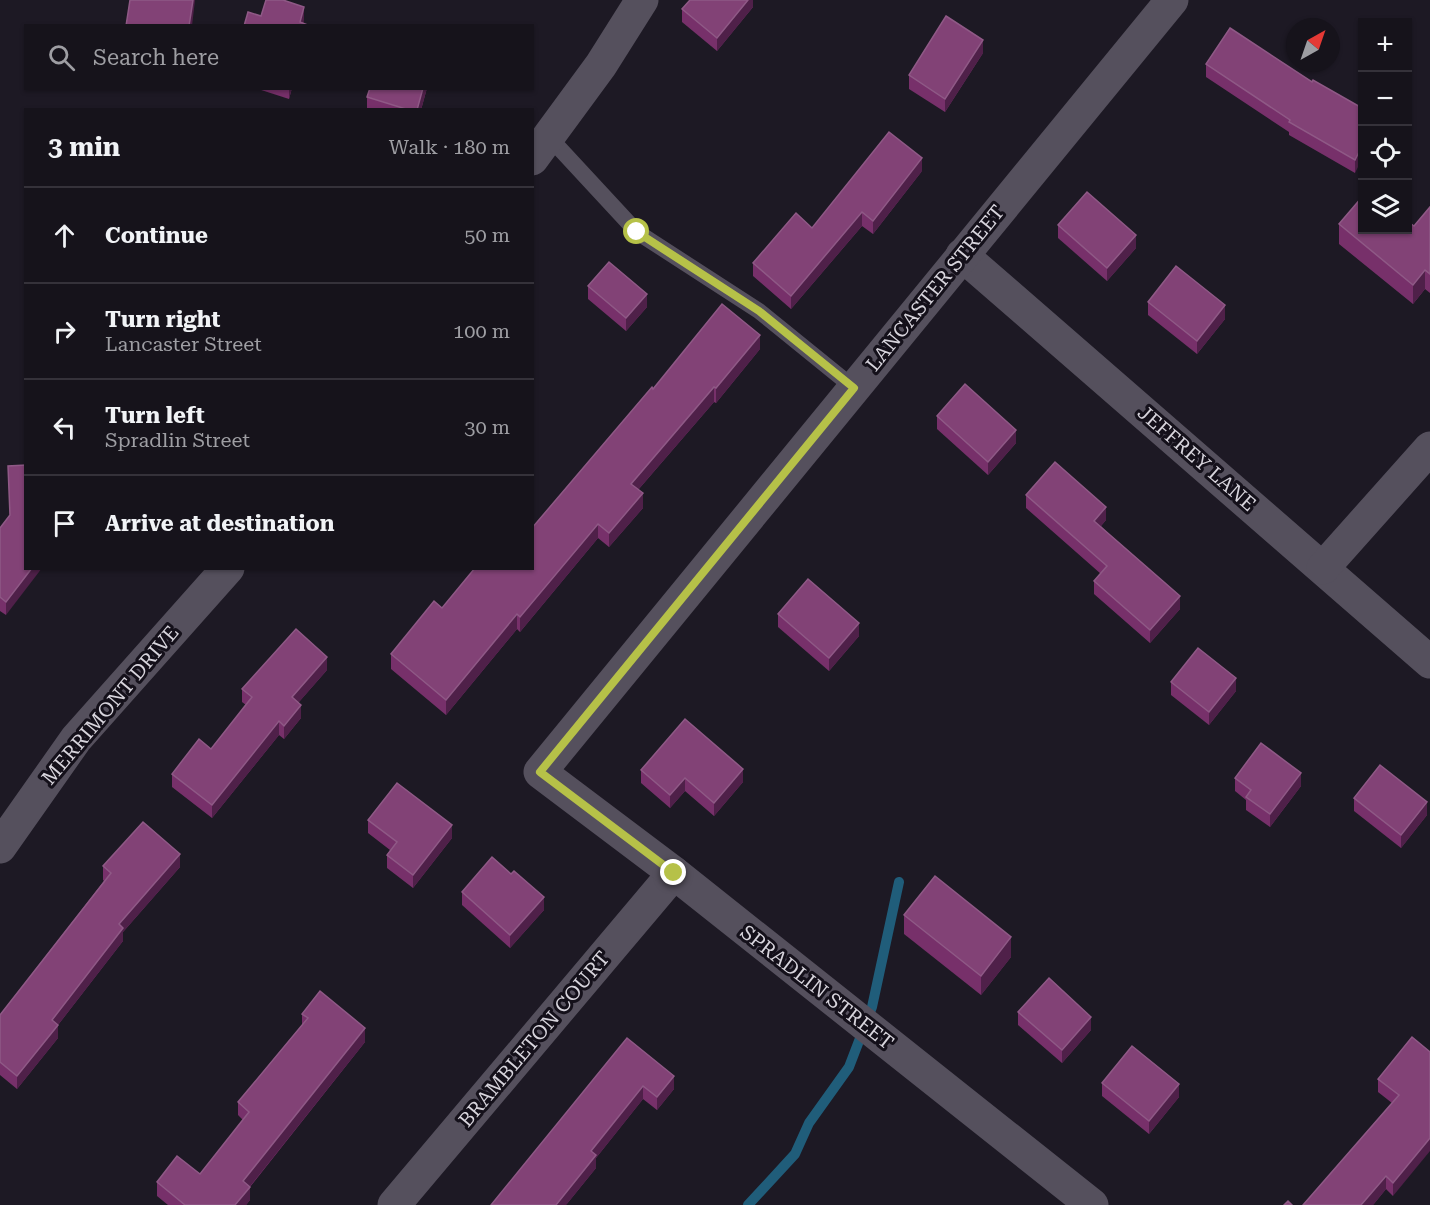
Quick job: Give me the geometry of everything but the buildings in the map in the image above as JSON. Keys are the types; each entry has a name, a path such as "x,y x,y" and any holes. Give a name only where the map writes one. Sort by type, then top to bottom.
{"street":[{"path":"541,148 601,65 642,0"},
{"name":"LANCASTER STREET","path":"540,772 1172,0"},
{"name":"JEFFREY LANE","path":"963,255 1430,662"},
{"path":"1323,568 1430,448"},
{"name":"MERRIMONT DRIVE","path":"0,847 76,739 226,570"},
{"name":"SPRADLIN STREET","path":"540,772 674,873 1092,1205"},
{"name":"BRAMBLETON COURT","path":"394,1205 674,873"}],"lane":[{"path":"541,148 637,232 759,311 854,388"}],"waterway":[{"path":"748,1205 795,1154 809,1123 849,1067 872,1007 899,882"}],"route":[{"path":"637,232 759,311 854,388 540,772 674,873"}]}
